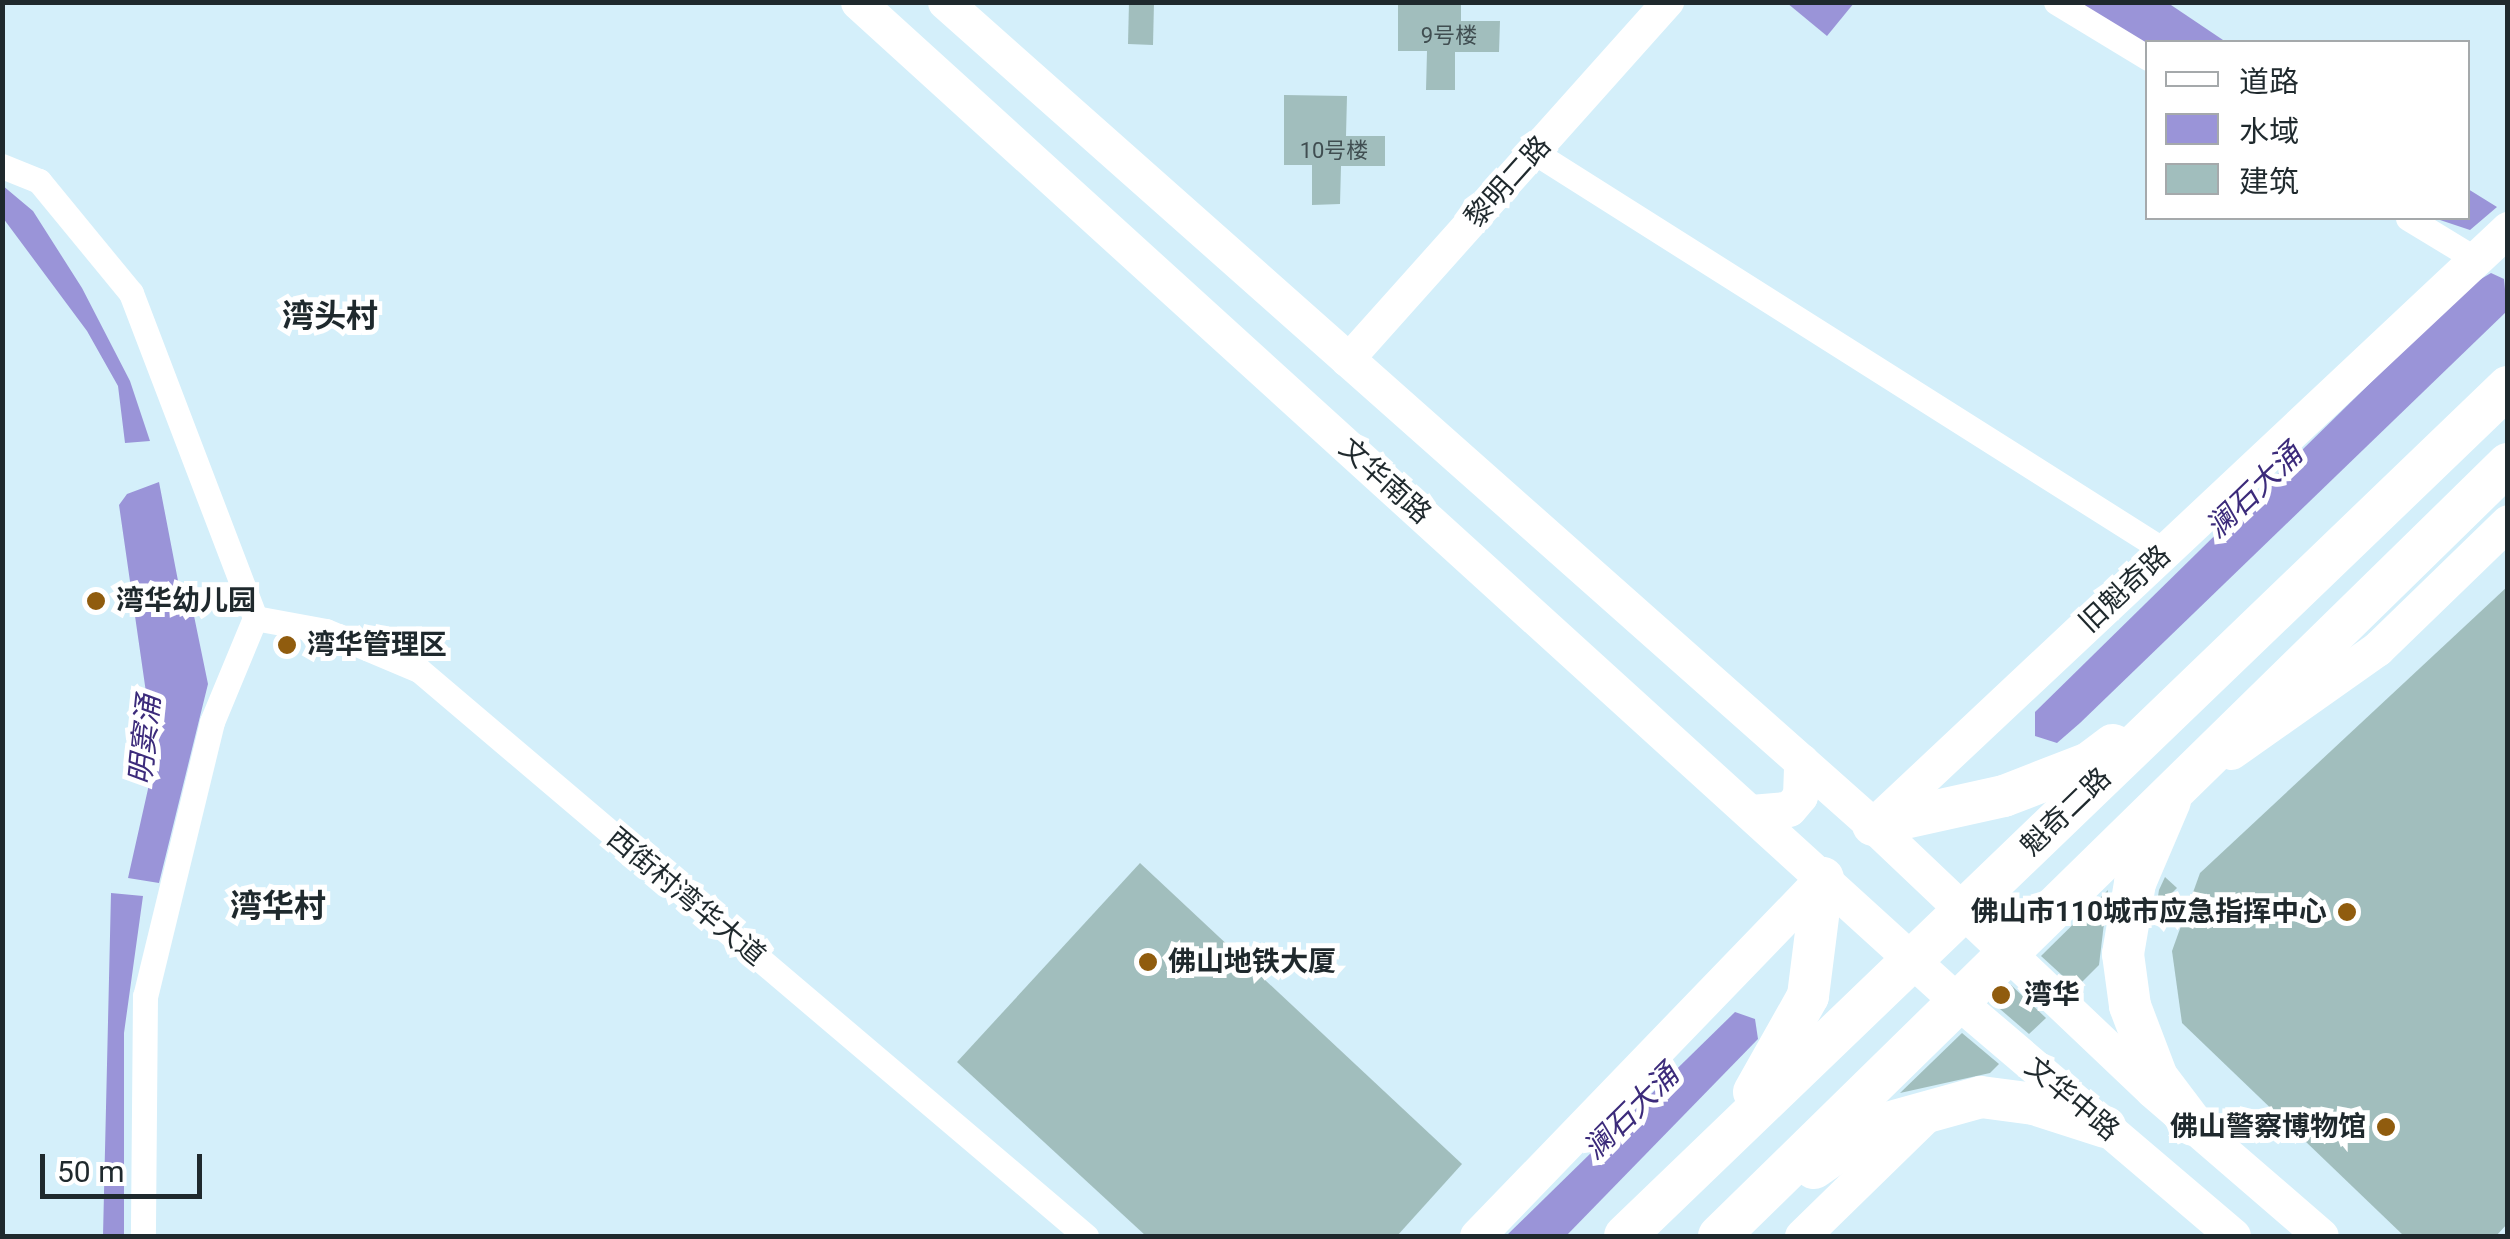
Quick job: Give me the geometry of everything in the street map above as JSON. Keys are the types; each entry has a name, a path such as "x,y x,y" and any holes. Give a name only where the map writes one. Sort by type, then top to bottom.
{"highway":[{"name":"魁奇二路","path":"1625,1236 2508,387"},
{"name":"魁奇二路","path":"1720,1236 2006,948 2508,464"},
{"path":"1874,825 2004,796 2089,764 2229,657"},
{"path":"2175,788 2134,883 2123,954 2130,1006 2157,1076 2193,1125"},
{"path":"1730,1134 1808,996 1823,878"},
{"path":"1720,1236 1873,1128 1936,1105 1981,1096 2034,1104 2105,1126"}],"main road":[{"name":"文华南路","path":"858,2 1913,959"},
{"path":"945,2 1874,825 2193,1125 2321,1236"},
{"name":"旧魁奇路","path":"1874,825 2508,228"},
{"path":"2175,788 2377,649 2508,522"},
{"path":"1751,812 1789,809 1800,796 1800,761"},
{"path":"1477,1236 1823,878"},
{"name":"文华中路","path":"1913,959 2233,1236"},
{"path":"1802,1236 1936,1105"}],"street":[{"name":"黎明二路","path":"1347,361 1668,2"},
{"path":"2056,2 2145,56"},
{"path":"1534,152 2165,552"},
{"path":"2,166 38,181 131,293 255,618 212,722 145,996 143,1236"},
{"path":"2411,220 2477,260"},
{"name":"西街村湾华大道","path":"255,618 326,632 419,670 1086,1236"}],"water":[{"path":"1787,3 1854,3 1827,36"},
{"path":"2075,3 2168,3 2223,40 2145,40 2145,45"},
{"path":"2,185 33,211 82,288 130,381 150,441 125,443 118,386 87,331 3,218"},
{"path":"2470,190 2497,207 2470,230 2440,220 2470,220"},
{"path":"2491,273 2504,279 2507,311 2080,723 2057,743 2035,736 2035,712 2469,286"},
{"path":"159,482 184,612 193,611 208,684 159,883 128,878 148,789 152,734 119,505 127,494"},
{"path":"111,893 143,896 124,1033 124,1236 103,1236"},
{"path":"1735,1012 1755,1019 1758,1039 1566,1236 1506,1236"}],"building":[{"path":"1129,2 1154,2 1153,45 1128,44"},
{"path":"1398,2 1461,2 1461,21 1500,21 1499,52 1455,52 1455,90 1426,90 1427,51 1398,51"},
{"path":"1284,95 1347,96 1346,136 1385,136 1385,166 1341,166 1340,204 1312,205 1312,165 1284,165"},
{"name":"佛山市110城市应急指挥中心","path":"2508,586 2508,1223 2496,1236 2404,1236 2182,1023 2172,951 2200,873"},
{"name":"佛山地铁大厦","path":"1140,863 1462,1164 1397,1236 1146,1236 957,1062"},
{"path":"2165,877 2177,888 2156,909 2159,890"},
{"path":"2108,890 2099,965 2076,988 2041,956"},
{"path":"2011,985 2046,1018 2029,1034 1993,1003"},
{"path":"1962,1033 1999,1064 1990,1073 1900,1093"}],"place":[{"name":"湾华幼儿园","path":"96,601"},
{"name":"湾华管理区","path":"287,645"},
{"name":"佛山市110城市应急指挥中心","path":"2347,912"},
{"name":"佛山地铁大厦","path":"1148,962"},
{"name":"湾华","path":"2001,995"},
{"name":"佛山警察博物馆","path":"2386,1127"}],"district":[{"name":"湾头村","path":"330,316"},
{"name":"湾华村","path":"278,906"}],"water label":[{"name":"澜石大涌","path":"2254,491"},
{"name":"明窦涌","path":"145,740"},
{"name":"澜石大涌","path":"1631,1112"}]}
